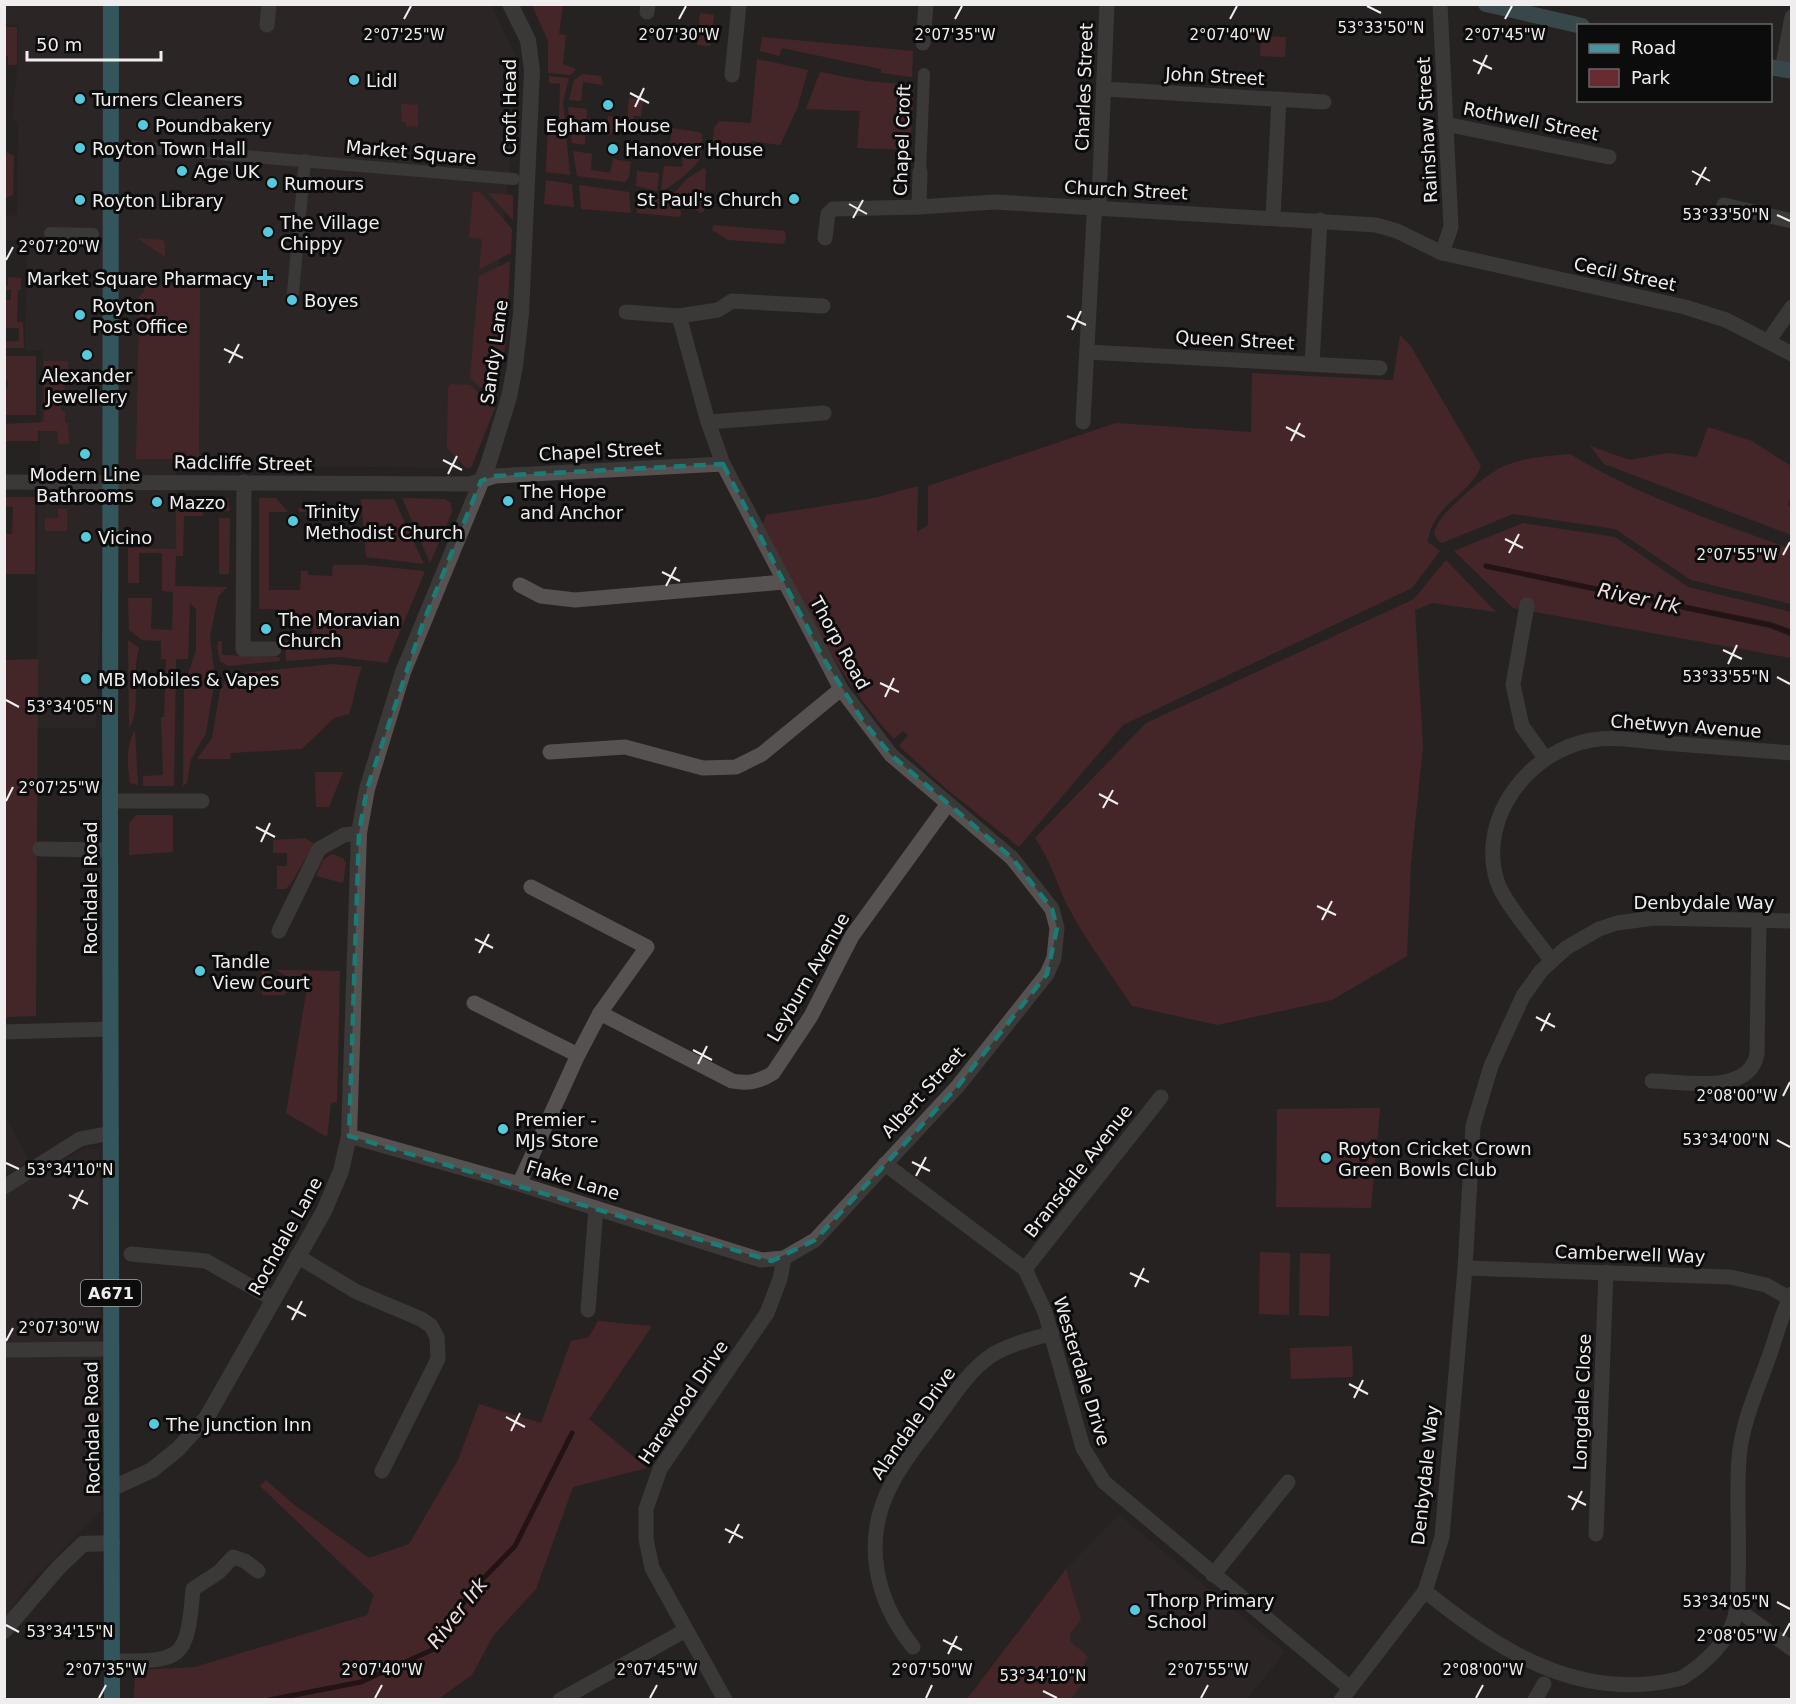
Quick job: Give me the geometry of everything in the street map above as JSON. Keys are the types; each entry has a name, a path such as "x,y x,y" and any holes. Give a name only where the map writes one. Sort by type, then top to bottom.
{"main road":[{"name":"Rochdale Road","path":"111,4 112,1700"},
{"path":"1486,4 1577,25"}],"street":[{"path":"267,25 268,4"},
{"name":"Croft Head","path":"510,4 528,40 532,71 521,177"},
{"path":"923,43 926,4"},
{"name":"Charles Street","path":"1083,422 1094,217 1097,208 1104,89 1107,4"},
{"name":"Rainshaw Street","path":"1440,4 1451,227 1442,252"},
{"path":"732,75 735,5"},
{"path":"1781,69 1791,17"},
{"name":"Chapel Croft","path":"919,207 924,74"},
{"name":"John Street","path":"1104,89 1324,102"},
{"path":"1273,217 1279,99"},
{"name":"Rothwell Street","path":"1445,124 1609,157"},
{"name":"Market Square","path":"126,146 521,177"},
{"path":"293,293 304,160"},
{"name":"Sandy Lane","path":"359,833 373,766 403,672 500,431 515,366 521,177"},
{"name":"Church Street","path":"825,238 828,214 833,209 995,202 1376,225 1397,231 1442,252"},
{"path":"1724,205 1791,221"},
{"path":"1312,364 1320,220"},
{"path":"50,234 93,234"},
{"name":"Cecil Street","path":"1442,252 1685,308 1726,320 1769,340 1791,354"},
{"path":"626,312 679,316 718,310 732,301 823,306"},
{"path":"1769,340 1791,307"},
{"name":"Thorp Road","path":"679,316 708,422 723,464 841,689 891,755 1012,858 1052,909 1057,928"},
{"name":"Queen Street","path":"1088,352 1380,368"},
{"path":"708,422 824,413"},
{"name":"Chapel Street","path":"481,482 495,476 723,464"},
{"name":"Radcliffe Street","path":"4,482 461,484 481,482"},
{"path":"244,482 243,649 274,649"},
{"path":"520,585 541,596 575,600 784,582"},
{"path":"1527,605 1513,685 1522,726 1545,758"},
{"path":"550,752 625,747 703,768 736,767 762,754 841,689"},
{"name":"Chetwyn Avenue","path":"1551,960 1497,883 1494,857 1497,826 1509,797 1519,782 1545,758 1576,743 1611,738 1791,753"},
{"path":"110,801 202,801"},
{"name":"Leyburn Avenue","path":"600,1013 732,1081 750,1083 766,1078 773,1073 811,1016 852,936 947,805"},
{"path":"279,931 319,849 344,835 359,833"},
{"name":"Rochdale Lane","path":"113,1488 152,1470 178,1449 207,1417 335,1189 349,1136 359,833"},
{"path":"39,849 110,850"},
{"path":"519,1184 578,1055 600,1013 647,947 531,887"},
{"name":"Denbydale Way","path":"1425,1591 1442,1537 1465,1268 1473,1126 1481,1096 1503,1038 1523,996 1551,960 1574,942 1599,929 1635,919 1791,921"},
{"path":"1652,1081 1730,1082 1744,1077 1753,1067 1757,1054 1760,921"},
{"name":"Albert Street","path":"784,1258 815,1240 958,1086 1036,990 1054,958 1057,928"},
{"path":"474,1003 578,1055"},
{"path":"4,1032 110,1029"},
{"name":"Bransdale Avenue","path":"1025,1269 1161,1097"},
{"path":"4,1187 80,1139 111,1132"},
{"name":"Flake Lane","path":"349,1136 519,1184 761,1260 784,1258"},
{"path":"885,1164 1025,1269"},
{"path":"588,1310 596,1208"},
{"path":"131,1254 206,1261 273,1299"},
{"path":"297,1257 357,1292 421,1319 431,1326 437,1337 438,1359 382,1471"},
{"name":"Harewood Drive","path":"725,1700 652,1568 645,1524 649,1495 668,1457 767,1313 780,1279 784,1258"},
{"name":"Camberwell Way","path":"1465,1268 1730,1277 1766,1285 1790,1296"},
{"name":"Westerdale Drive","path":"1025,1269 1052,1333 1083,1448 1096,1473 1115,1493 1213,1575 1345,1694"},
{"name":"Longdale Close","path":"1596,1534 1606,1272"},
{"path":"1606,1699 1652,1693 1693,1671 1726,1635 1737,1609 1739,1458 1743,1432 1790,1296"},
{"name":"Alandale Drive","path":"913,1647 891,1615 878,1579 875,1540 883,1502 901,1467 979,1365 1004,1348 1052,1333"},
{"path":"4,1350 110,1349"},
{"path":"1213,1575 1288,1482"},
{"path":"4,1631 58,1568 83,1544 112,1543"},
{"path":"112,1661 166,1660 180,1651 190,1624 193,1589 219,1572 233,1557 246,1561 258,1571"},
{"path":"1345,1694 1425,1591 1522,1670 1561,1692"},
{"path":"1737,1609 1791,1649"},
{"path":"560,1700 686,1630"},
{"path":"1535,1700 1544,1684"}],"highlighted area":[{"path":"723,464 822,656 863,721 891,755 1012,858 1052,909 1057,928 1047,974 958,1086 815,1240 772,1261 349,1136 359,833 367,789 423,623 481,481 495,476"}],"shaded area":[{"path":"5,4 491,5 520,65 491,347 458,468 176,465 177,549 102,548 96,728 37,728 37,548 43,350 25,350 27,241 5,240 5,216 17,215 18,123 12,117 18,64 18,25 5,24"},
{"path":"5,1115 29,1161 4,1173"},
{"path":"85,1148 99,1150 101,1510 23,1590 5,1621 5,1194"},
{"name":"Thorp Primary School","path":"1119,1515 1285,1652 1247,1699 967,1700 1066,1569"}],"green space":[{"path":"532,5 563,5 559,34 566,35 563,64 576,69 571,75 548,73 548,41"},
{"path":"700,13 714,15 710,46 697,45"},
{"path":"5,27 17,27 17,65 8,65 8,56 5,56"},
{"path":"1261,36 1286,37 1285,57 1260,56"},
{"path":"762,37 913,51 912,77 881,73 881,69 782,48 779,56 760,51"},
{"path":"757,59 808,70 797,109 780,145 752,141 735,153 712,151 714,128 719,121 751,123"},
{"path":"820,72 866,81 914,85 910,150 857,148 860,111 806,109"},
{"path":"582,74 601,76 603,85 583,82 581,101 569,100 574,80"},
{"path":"549,76 569,78 563,102 570,175 546,172 548,118 559,118 560,84 549,83"},
{"path":"629,98 643,100 641,116 634,116 633,133 613,132 607,137 608,116 627,118"},
{"path":"401,104 418,105 418,127 406,126 406,122 402,122"},
{"path":"568,107 587,109 585,145 572,143"},
{"path":"672,128 702,134 701,155 698,162 688,172 661,191 664,166 682,167 684,147 670,145"},
{"path":"573,151 592,154 591,170 610,173 613,159 631,162 629,177 625,182 577,176"},
{"path":"7,152 14,156 13,195 5,198 5,159"},
{"path":"704,168 706,170 704,211 701,213 672,195 688,178"},
{"path":"637,171 659,173 657,191 636,186"},
{"path":"546,180 572,184 574,207 544,204"},
{"path":"579,185 629,192 631,213 581,209"},
{"path":"473,192 480,192 512,229 511,253 479,269 482,239 469,237"},
{"path":"488,193 513,195 513,220"},
{"path":"635,195 670,201 680,207 681,215 678,217 637,213"},
{"path":"713,225 785,231 786,239 783,244 728,240 712,230"},
{"path":"137,238 163,240 165,257"},
{"path":"510,261 506,342 496,401 470,378 479,276"},
{"path":"8,277 21,278 21,290 18,290 17,322 23,322 24,348 5,348 5,342 19,341 19,328 5,328 5,300 11,300 11,290 5,290 5,286 8,286"},
{"path":"144,285 200,285 199,459 136,459 139,319 142,319 133,311 132,304 144,292"},
{"path":"1400,335 1410,345 1481,466 1476,476 1443,510 1430,530 1428,542 1440,551 1412,588 1123,725 1019,847 944,787 899,746 908,735 903,731 894,739 874,715 837,664 762,527 766,515 874,498 918,486 917,532 928,525 928,486 1116,423 1251,432 1252,373 1393,380"},
{"path":"5,356 36,356 36,415 5,415 5,389 7,389 8,381 5,380"},
{"path":"44,361 68,361 68,369 59,369 59,379 65,379 65,394 61,394 61,411 65,411 65,423 68,423 69,444 58,444 58,431 38,431 38,441 5,441 5,424 44,422"},
{"path":"451,384 470,385 495,408 471,468 466,468 447,448 448,387"},
{"path":"1708,427 1752,441 1791,466 1791,494 1788,505 1791,507 1791,535 1604,464 1590,446 1630,460 1667,453 1697,457"},
{"path":"1570,454 1650,495 1791,549 1791,604 1691,580 1615,529 1513,514 1442,543 1437,540 1434,533 1436,527 1449,509 1489,475 1511,463"},
{"path":"5,497 35,497 35,574 5,574 5,534 12,534 13,507 5,506"},
{"path":"176,497 202,498 204,501 203,516 184,516 183,556 176,556 175,586 227,587 218,597 210,637 215,679 206,733 191,759 187,783 183,786 184,687 196,650 196,609 190,603 188,659 176,659 174,786 143,786 143,776 163,775 161,717 164,717 166,659 161,659 161,641 142,640 129,630 128,598 152,598 151,629 172,630 173,592 162,591 162,553 139,553 139,583 128,583 128,548 176,549"},
{"path":"211,498 228,498 230,511 211,512"},
{"path":"259,498 276,498 288,512 269,512 269,590 300,590 301,571 308,571 308,575 332,576 333,565 365,565 425,571 387,663 339,657 286,661 285,641 312,641 313,619 279,618 279,609 259,609"},
{"path":"402,498 444,499 451,503 452,512 430,563"},
{"path":"361,499 394,499 424,564 366,557"},
{"path":"298,508 358,508 358,516 305,516 305,512 299,512"},
{"path":"58,509 67,509 67,531 45,531 45,518 58,518"},
{"path":"219,518 230,518 229,574 219,574"},
{"path":"1523,523 1615,537 1688,587 1791,612 1791,629 1772,622 1483,564 1486,569 1769,628 1791,637 1791,658 1513,608 1454,551"},
{"path":"1446,560 1496,612 1432,603 1415,610 1423,746 1411,863 1407,956 1332,1000 1217,1025 1132,1006 1074,918 1045,854 1035,838 1146,723 1414,599"},
{"path":"128,640 139,648 135,712 129,728"},
{"path":"219,641 222,641 222,655 279,657 280,661 228,666 220,661 217,646"},
{"path":"38,659 36,1016 5,1017 5,660"},
{"path":"333,664 362,667 349,714 334,718 302,749 231,753 230,759 197,759 212,738 221,685 232,674"},
{"path":"135,730 138,785 130,783 128,770 129,748"},
{"path":"315,772 343,772 329,807 316,807"},
{"path":"136,815 173,815 173,852 129,855 129,823"},
{"path":"305,838 314,844 290,885 285,889 277,889 277,866 287,866 287,853 273,853 273,840"},
{"path":"332,854 343,858 346,863 343,883 316,876 323,860"},
{"path":"262,966 268,967 266,970 294,988 283,995 262,995"},
{"path":"276,970 340,971 337,1102 331,1103 327,1137 286,1113 307,988"},
{"name":"Royton Cricket Crown Green Bowls Club","path":"1380,1108 1371,1208 1276,1207 1277,1109"},
{"path":"1260,1252 1290,1253 1289,1315 1259,1314"},
{"path":"1300,1253 1330,1254 1329,1316 1299,1315"},
{"path":"598,1321 652,1326 589,1419 647,1468 573,1487 536,1589 493,1636 472,1675 438,1699 134,1699 135,1670 195,1667 367,1615 374,1595 260,1486 266,1480 293,1504 369,1558 409,1544 458,1460 479,1404 541,1423 571,1341 589,1337"},
{"path":"1352,1346 1353,1377 1291,1379 1290,1348"},
{"path":"1066,1569 1081,1619 1070,1634 1070,1641 1088,1657 1081,1669 1087,1678 1071,1699 967,1699"}],"waterway":[{"name":"River Irk","path":"1486,566 1770,625 1792,633"},
{"name":"River Irk","path":"269,1700 361,1682 432,1650 472,1590 515,1546 572,1433"}],"place":[{"name":"Lidl","path":"354,80"},
{"name":"Turners Cleaners","path":"80,99"},
{"name":"Egham House","path":"608,105"},
{"name":"Poundbakery","path":"143,125"},
{"name":"Royton Town Hall","path":"80,148"},
{"name":"Hanover House","path":"613,149"},
{"name":"Age UK","path":"182,171"},
{"name":"Rumours","path":"272,183"},
{"name":"St Paul's Church","path":"794,199"},
{"name":"Royton Library","path":"80,200"},
{"name":"The Village Chippy","path":"268,232"},
{"name":"Market Square Pharmacy","path":"265,278"},
{"name":"Boyes","path":"292,300"},
{"name":"Royton Post Office","path":"80,315"},
{"name":"Alexander Jewellery","path":"87,355"},
{"name":"Modern Line Bathrooms","path":"85,454"},
{"name":"The Hope and Anchor","path":"508,501"},
{"name":"Mazzo","path":"157,502"},
{"name":"Trinity Methodist Church","path":"293,521"},
{"name":"Vicino","path":"86,537"},
{"name":"The Moravian Church","path":"266,629"},
{"name":"MB Mobiles & Vapes","path":"86,679"},
{"name":"Tandle View Court","path":"200,971"},
{"name":"Premier - MJs Store","path":"503,1129"},
{"name":"Royton Cricket Crown Green Bowls Club","path":"1326,1158"},
{"name":"The Junction Inn","path":"154,1424"},
{"name":"Thorp Primary School","path":"1135,1610"}]}
